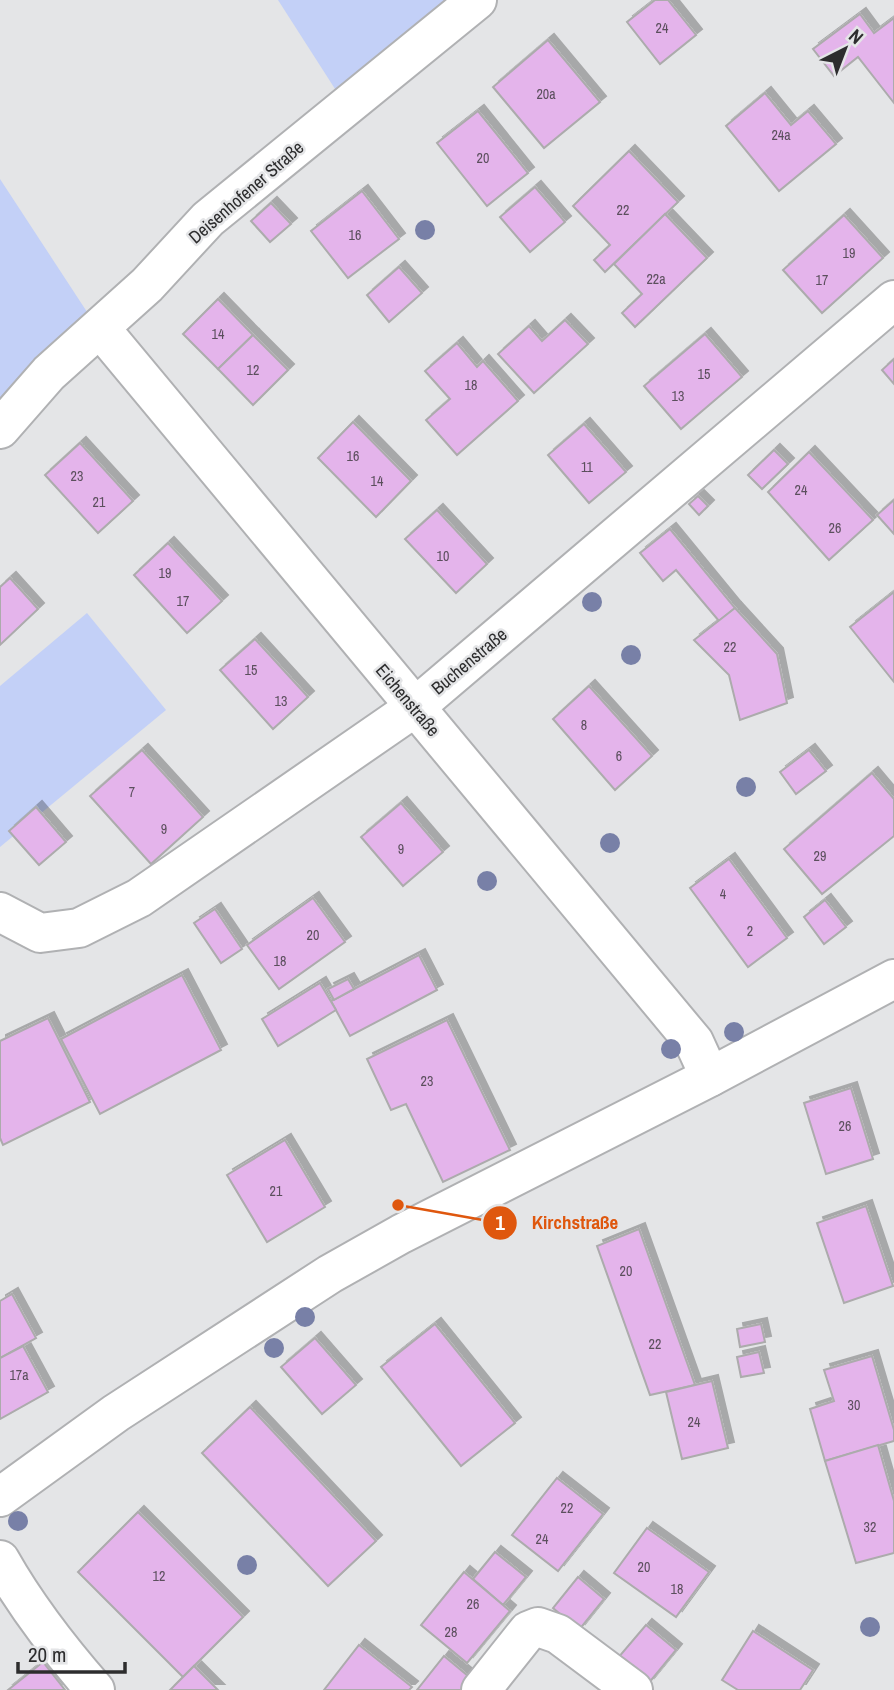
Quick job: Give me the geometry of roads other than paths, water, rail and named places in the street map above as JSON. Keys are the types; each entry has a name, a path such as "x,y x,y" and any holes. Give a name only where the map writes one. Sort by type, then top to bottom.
{"street":[{"name":"Deisenhofener Straße","path":"0,429 49,373 147,285 208,219 477,0"},
{"name":"Buchenstraße","path":"0,912 40,933 79,928 139,898 414,708 894,300"},
{"name":"Eichenstraße","path":"100,328 694,1042 710,1077"},
{"path":"0,1497 116,1413 330,1274 401,1234 710,1077 894,979"},
{"path":"0,1560 68,1660 95,1690"},
{"path":"481,1690 528,1631 538,1627 558,1634 633,1690"}],"place":[{"name":"Kirchstraße","path":"398,1205"}]}
